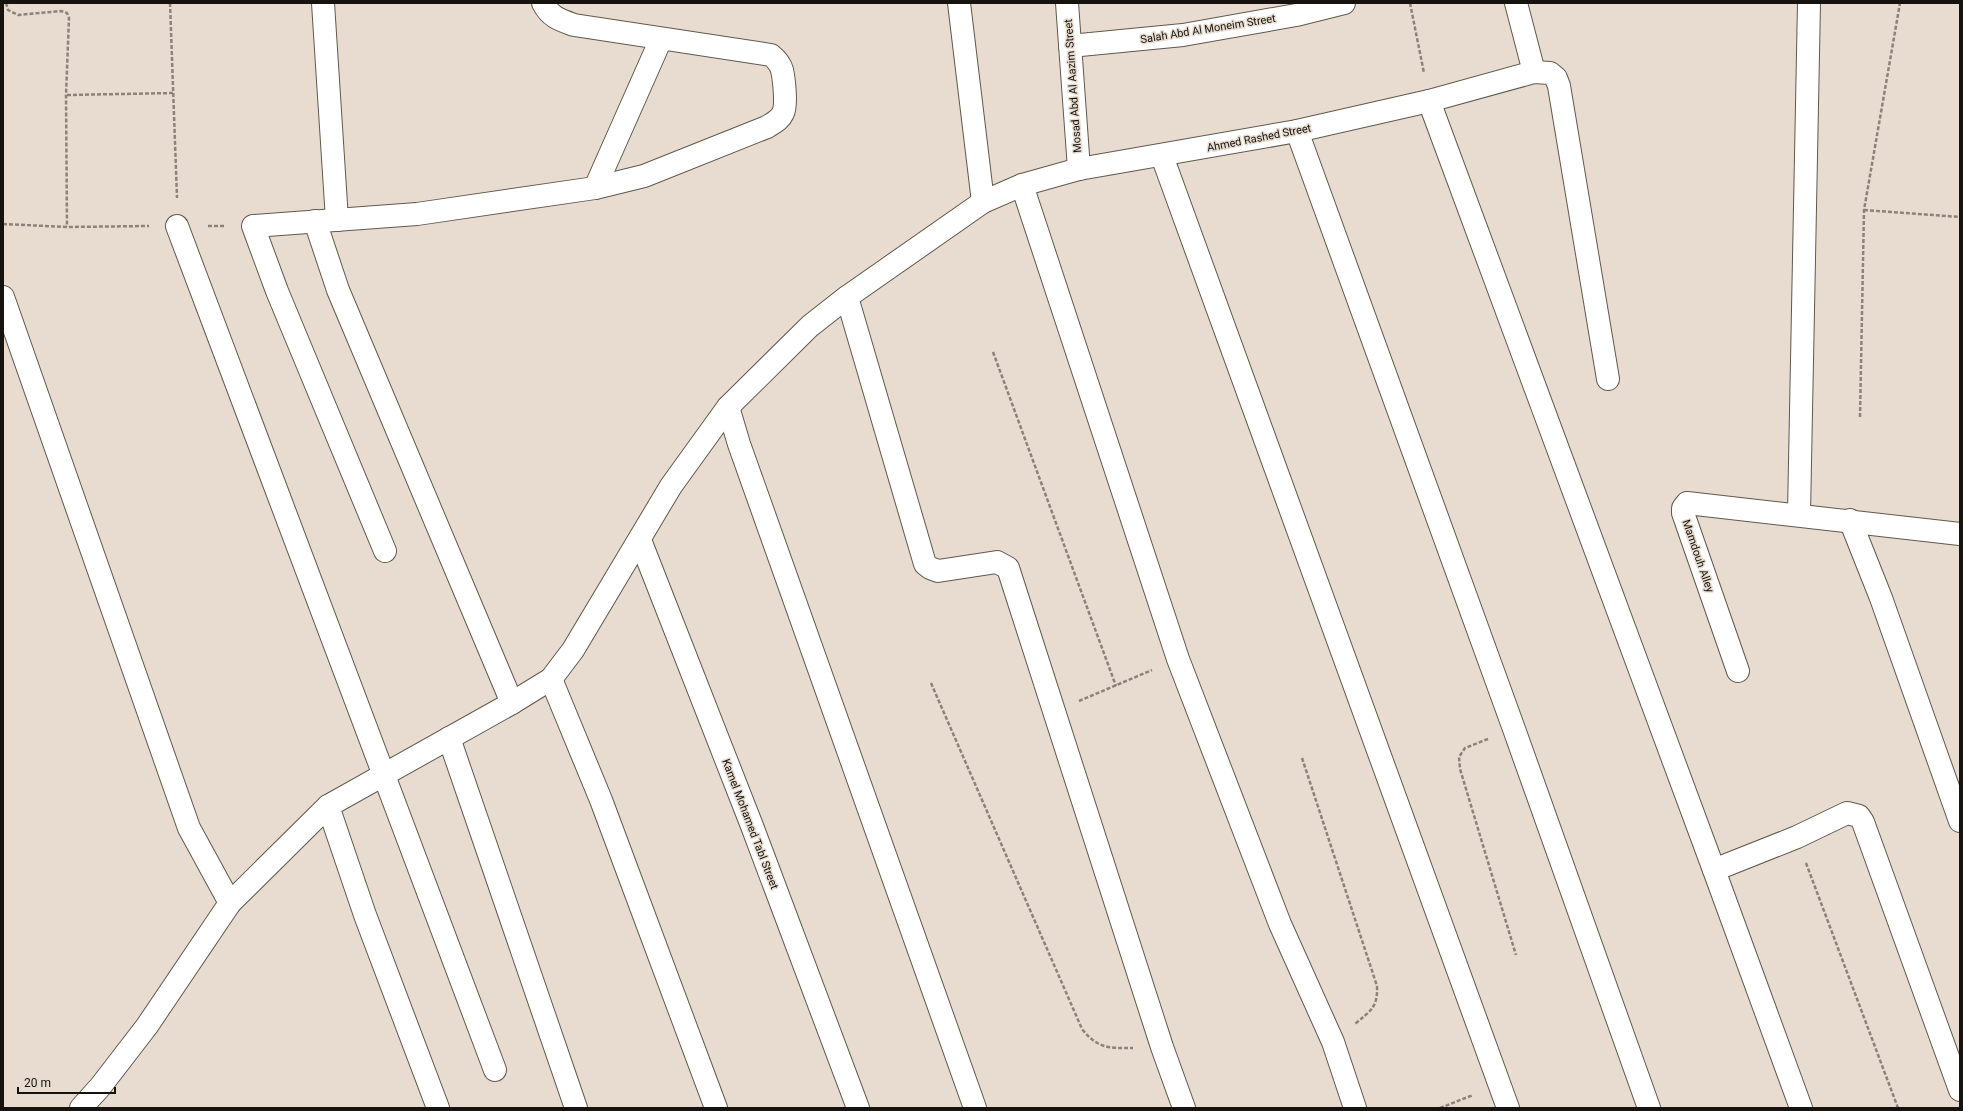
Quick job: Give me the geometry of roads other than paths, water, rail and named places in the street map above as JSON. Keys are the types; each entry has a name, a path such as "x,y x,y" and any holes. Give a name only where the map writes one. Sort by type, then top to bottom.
{"street":[{"path":"323,3 337,220"},
{"path":"385,551 277,291 253,226 417,214 595,188 651,173 767,127 777,121 783,114 785,106 782,69 778,61 771,55 574,25 555,18 550,14 544,3"},
{"path":"959,3 984,202"},
{"name":"Mosad Abd Al Aazim Street","path":"1067,3 1079,169"},
{"name":"Salah Abd Al Moneim Street","path":"1070,46 1183,35 1296,15 1344,3"},
{"path":"1516,3 1534,72 1550,73 1556,78 1559,86 1608,379"},
{"path":"1809,3 1799,514 1960,534"},
{"path":"595,188 661,39"},
{"name":"Ahmed Rashed Street","path":"551,679 573,650 671,486 728,408 810,326 847,297 984,202 1022,186 1079,169 1162,156 1297,131 1429,101 1534,72"},
{"path":"1429,101 1714,870 1800,1108"},
{"path":"1297,131 1514,729 1649,1108"},
{"path":"1162,156 1508,1108"},
{"path":"1022,186 1178,659 1280,924 1333,1042 1355,1108"},
{"path":"315,221 338,290 512,703"},
{"path":"177,226 495,1070"},
{"path":"3,297 189,828 230,903"},
{"path":"847,297 925,564 938,571 997,562 1008,568 1053,712 1162,1047 1184,1108"},
{"path":"728,408 741,451 975,1108"},
{"name":"Mamdouh Alley","path":"1738,671 1683,513 1683,508 1686,503 1692,503 1799,514"},
{"path":"1850,520 1881,598 1960,818"},
{"name":"Kamel Mohamed Tabl Street","path":"640,540 752,826 858,1108"},
{"path":"81,1108 100,1087 147,1026 230,903 328,806 384,773 512,703 551,679 604,808 716,1108"},
{"path":"448,738 576,1108"},
{"path":"328,806 365,915 438,1108"},
{"path":"1714,870 1797,837 1847,814 1859,816 1960,1090"}]}
